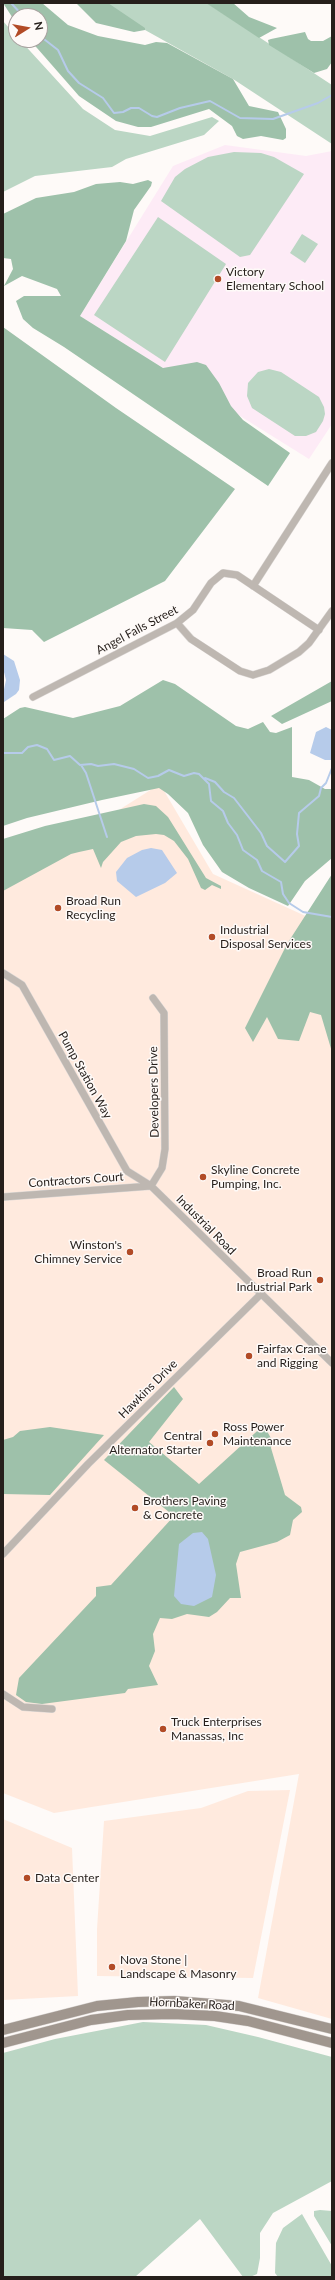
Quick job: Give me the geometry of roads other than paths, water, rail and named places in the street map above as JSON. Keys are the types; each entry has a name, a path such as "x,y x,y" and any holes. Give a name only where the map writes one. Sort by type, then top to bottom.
{"main road":[{"name":"Hornbaker Road","path":"3,2030 97,2006 138,2002 174,2001 239,2006 332,2029"},
{"name":"Hornbaker Road","path":"3,2043 92,2020 128,2015 172,2014 215,2016 248,2021 332,2044"}],"street":[{"path":"253,586 313,492 330,471 332,463"},
{"name":"Angel Falls Street","path":"33,697 177,623 193,610 211,582 219,575 230,573 253,586 319,630"},
{"path":"177,623 191,639 240,671 253,675 269,670 299,652 319,630 332,612"},
{"name":"Pump Station Way","path":"3,973 22,985 124,1166 130,1174 151,1186"},
{"name":"Developers Drive","path":"151,1186 162,1168 166,1149 164,1013 154,998"},
{"name":"Contractors Court","path":"3,1197 151,1186"},
{"name":"Industrial Road","path":"151,1186 332,1363"},
{"name":"Hawkins Drive","path":"3,1554 88,1464 261,1294"},
{"path":"3,1694 23,1707 52,1709"}],"water":[{"path":"3,654 14,661 20,680 19,690 16,694 4,702 3,694 6,680 3,668"},
{"path":"326,727 332,730 332,760 325,760 310,753 316,732"},
{"path":"151,848 162,850 177,873 165,883 136,897 117,881 116,872 127,858 142,850"},
{"path":"202,1532 208,1539 216,1575 212,1597 194,1606 181,1604 174,1596 179,1544 193,1533"}],"waterway":[{"path":"11,3 16,8"},
{"path":"48,42 58,50 68,71 79,83 103,98 114,113 123,112 131,108 139,108 152,116 157,117 180,108 210,101 240,118 273,119 318,103 332,95"},
{"path":"3,753 22,753 28,747 37,745 47,749 54,760 70,756 80,765 91,764 98,766 114,764 134,769 148,778 158,776 169,770 184,776 194,773 199,774 209,784 211,801 223,811 228,823 237,835 243,850 257,860 262,871 281,882 283,894 289,903 303,912 332,917"},
{"path":"81,765 86,773 107,837"},
{"path":"205,778 215,782 224,792 234,798 261,833 267,846 285,862 299,846 297,834 299,813 319,796 321,788 326,783 332,768"}],"place":[{"name":"Victory Elementary School","path":"218,279"},
{"name":"Broad Run Recycling","path":"58,908"},
{"name":"Industrial Disposal Services","path":"212,937"},
{"name":"Skyline Concrete Pumping, Inc.","path":"203,1177"},
{"name":"Winston's Chimney Service","path":"130,1252"},
{"name":"Broad Run Industrial Park","path":"320,1280"},
{"name":"Fairfax Crane and Rigging","path":"249,1356"},
{"name":"Ross Power Maintenance","path":"215,1434"},
{"name":"Central Alternator Starter","path":"210,1443"},
{"name":"Brothers Paving & Concrete","path":"135,1508"},
{"name":"Truck Enterprises Manassas, Inc","path":"163,1729"},
{"name":"Data Center","path":"27,1878"},
{"name":"Nova Stone | Landscape & Masonry","path":"112,1967"}]}
